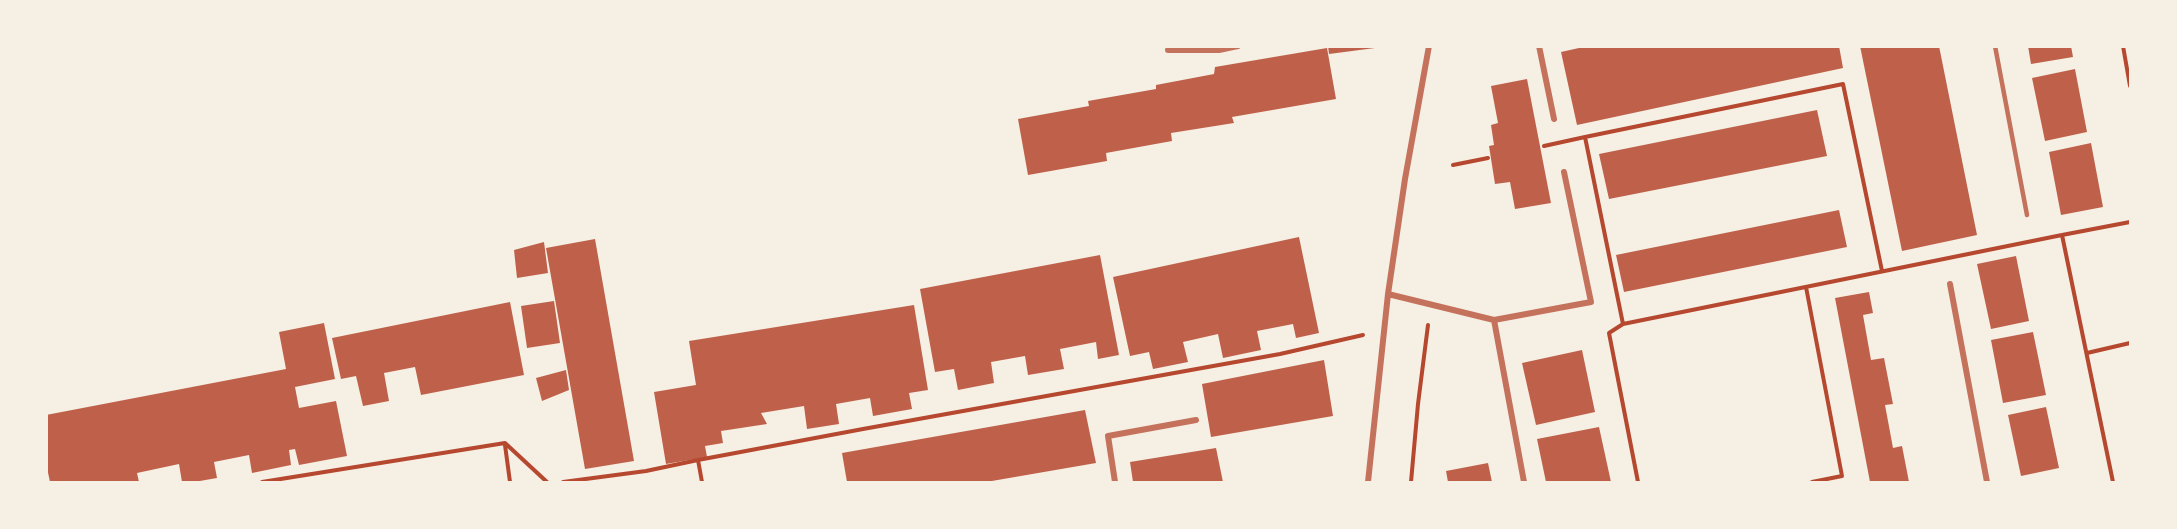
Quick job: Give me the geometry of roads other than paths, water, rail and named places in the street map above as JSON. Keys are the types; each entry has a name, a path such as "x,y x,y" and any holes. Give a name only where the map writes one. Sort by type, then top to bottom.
{"street":[{"path":"1168,50 1219,50 1238,46"},
{"path":"1368,483 1388,294 1405,179 1429,46"},
{"path":"1539,46 1554,119"},
{"path":"1388,294 1494,320 1591,302 1564,172"},
{"path":"1950,284 1987,483"},
{"path":"1494,320 1524,483"},
{"path":"1115,483 1108,436 1196,420"}],"lane":[{"path":"1995,46 2027,215"}]}
